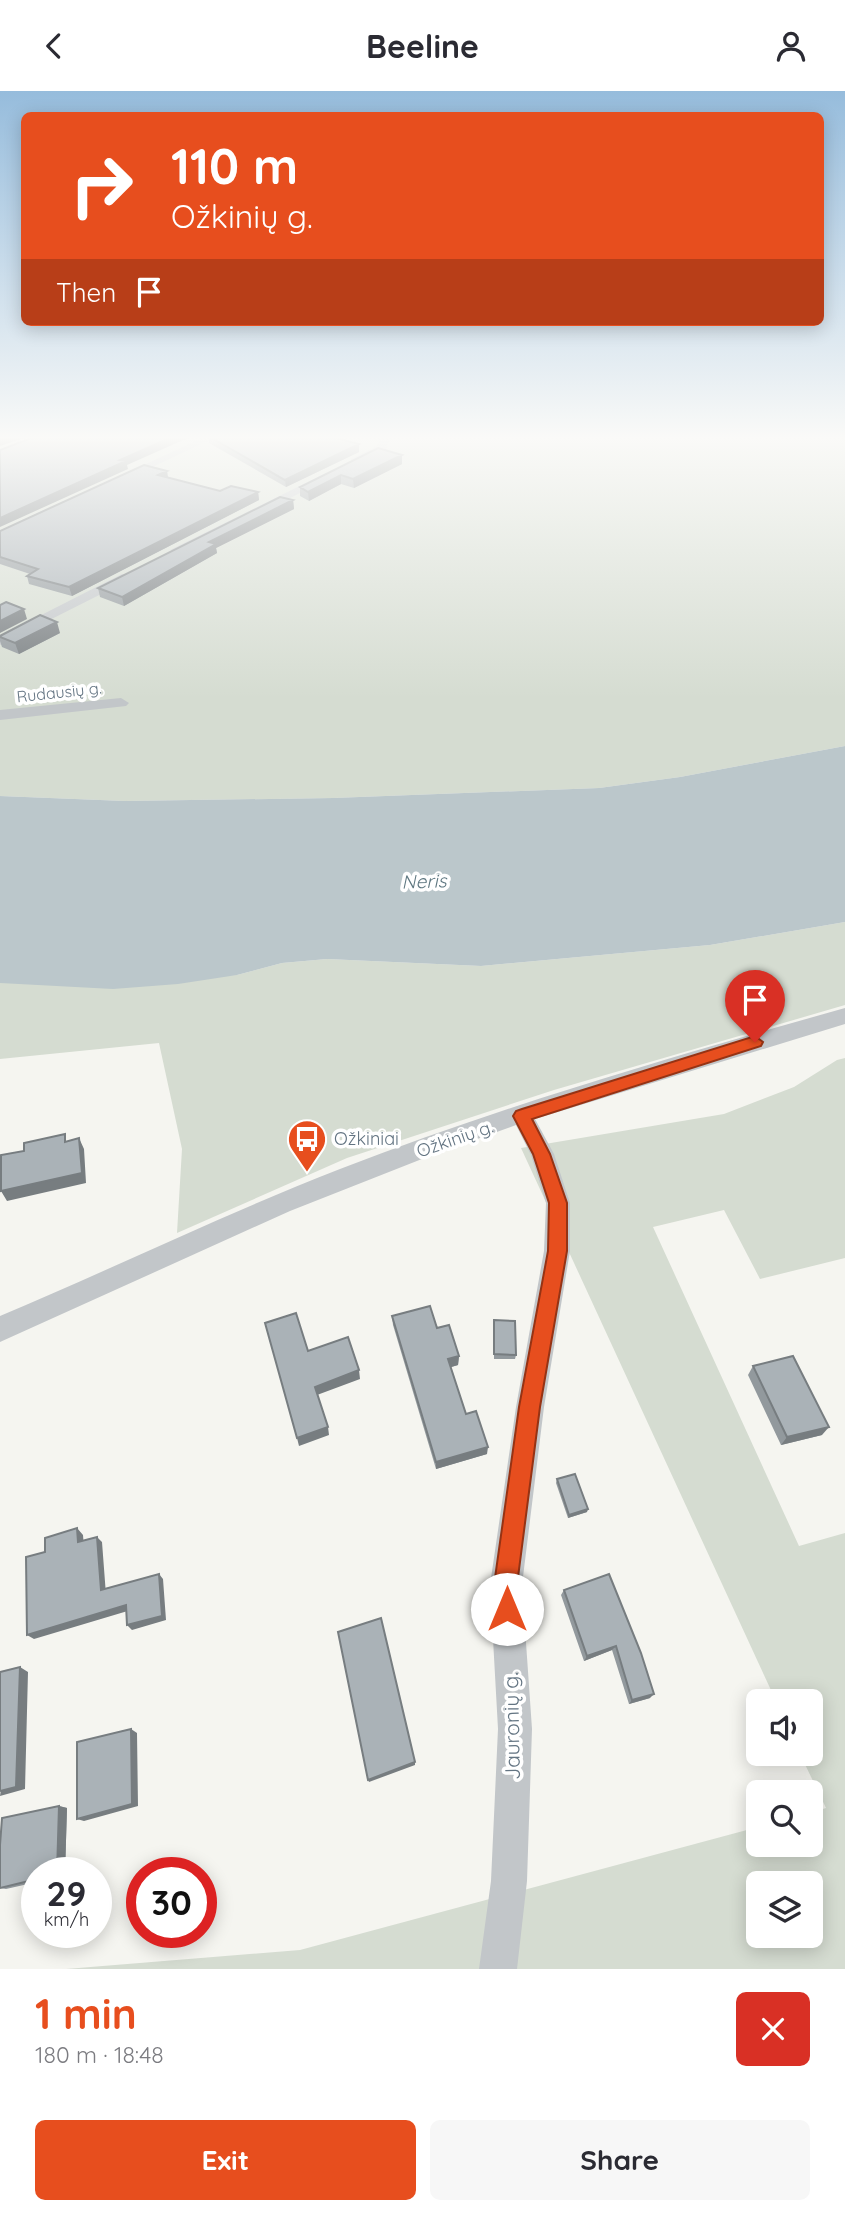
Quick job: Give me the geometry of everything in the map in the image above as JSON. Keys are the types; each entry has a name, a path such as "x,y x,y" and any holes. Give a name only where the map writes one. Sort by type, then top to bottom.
{"street":[{"path":"168,554 227,525"},
{"path":"0,641 132,573"},
{"name":"Rudausių g.","path":"0,715 121,703"},
{"name":"Ožkinių g.","path":"0,1329 282,1204 522,1116 845,1016"},
{"name":"Jauronių g.","path":"498,1969 509,1881 515,1729 506,1585 530,1407 557,1251 558,1203 542,1154 522,1116"}],"shaded area":[{"path":"0,525 845,525 845,746 680,777 599,788 333,798 125,801 0,796"},
{"path":"845,922 845,1005 554,1090 347,1158 177,1233 182,1149 159,1043 0,1059 0,983 237,975 282,963 327,959 481,966 710,945"},
{"path":"845,1058 845,1258 760,1279 724,1210 653,1227 799,1546 845,1533 845,1969 66,1969 300,1950 746,1830 746,1857 823,1857 823,1809 826,1808 823,1802 823,1780 813,1780 806,1766 823,1766 823,1689 770,1689 521,1148 724,1114 794,1087 837,1060"}],"water":[{"name":"Neris","path":"845,746 845,922 710,945 481,966 327,959 282,963 237,975 178,984 113,989 0,983 0,796 125,801 333,798 599,788 680,777"}],"building":[{"path":"14,525 193,525 69,587 27,576 38,569 0,557 0,531"},
{"path":"225,525 244,525 209,542 216,544 122,597 98,588"},
{"path":"6,602 24,609 0,621 0,605"},
{"path":"40,615 57,622 15,643 0,637 0,636"},
{"path":"65,1134 65,1142 79,1138 82,1173 1,1191 1,1155 24,1151 24,1143"},
{"path":"430,1306 437,1328 449,1325 459,1356 448,1359 466,1414 476,1411 488,1447 436,1462 392,1316"},
{"path":"296,1313 308,1351 348,1337 359,1370 315,1387 328,1427 297,1438 265,1323"},
{"path":"494,1320 515,1321 516,1355 494,1354"},
{"path":"793,1356 829,1427 787,1437 753,1366"},
{"path":"575,1474 588,1509 569,1515 557,1479"},
{"path":"77,1528 78,1542 97,1537 101,1590 159,1574 162,1616 127,1625 126,1605 27,1635 26,1557 45,1552 45,1538"},
{"path":"609,1574 641,1653 654,1694 632,1700 616,1646 587,1656 564,1590"},
{"path":"381,1618 415,1762 368,1780 338,1632"},
{"path":"20,1667 16,1787 0,1791 0,1672"},
{"path":"131,1729 132,1804 77,1819 77,1742"},
{"path":"59,1806 57,1857 21,1857 21,1883 0,1888 0,1845 2,1818"}],"place":[{"name":"Ožkiniai","path":"307,1173"}],"route":[{"path":"507,1609 506,1585 530,1407 557,1251 558,1203 542,1154 522,1116 755,1042"}]}
